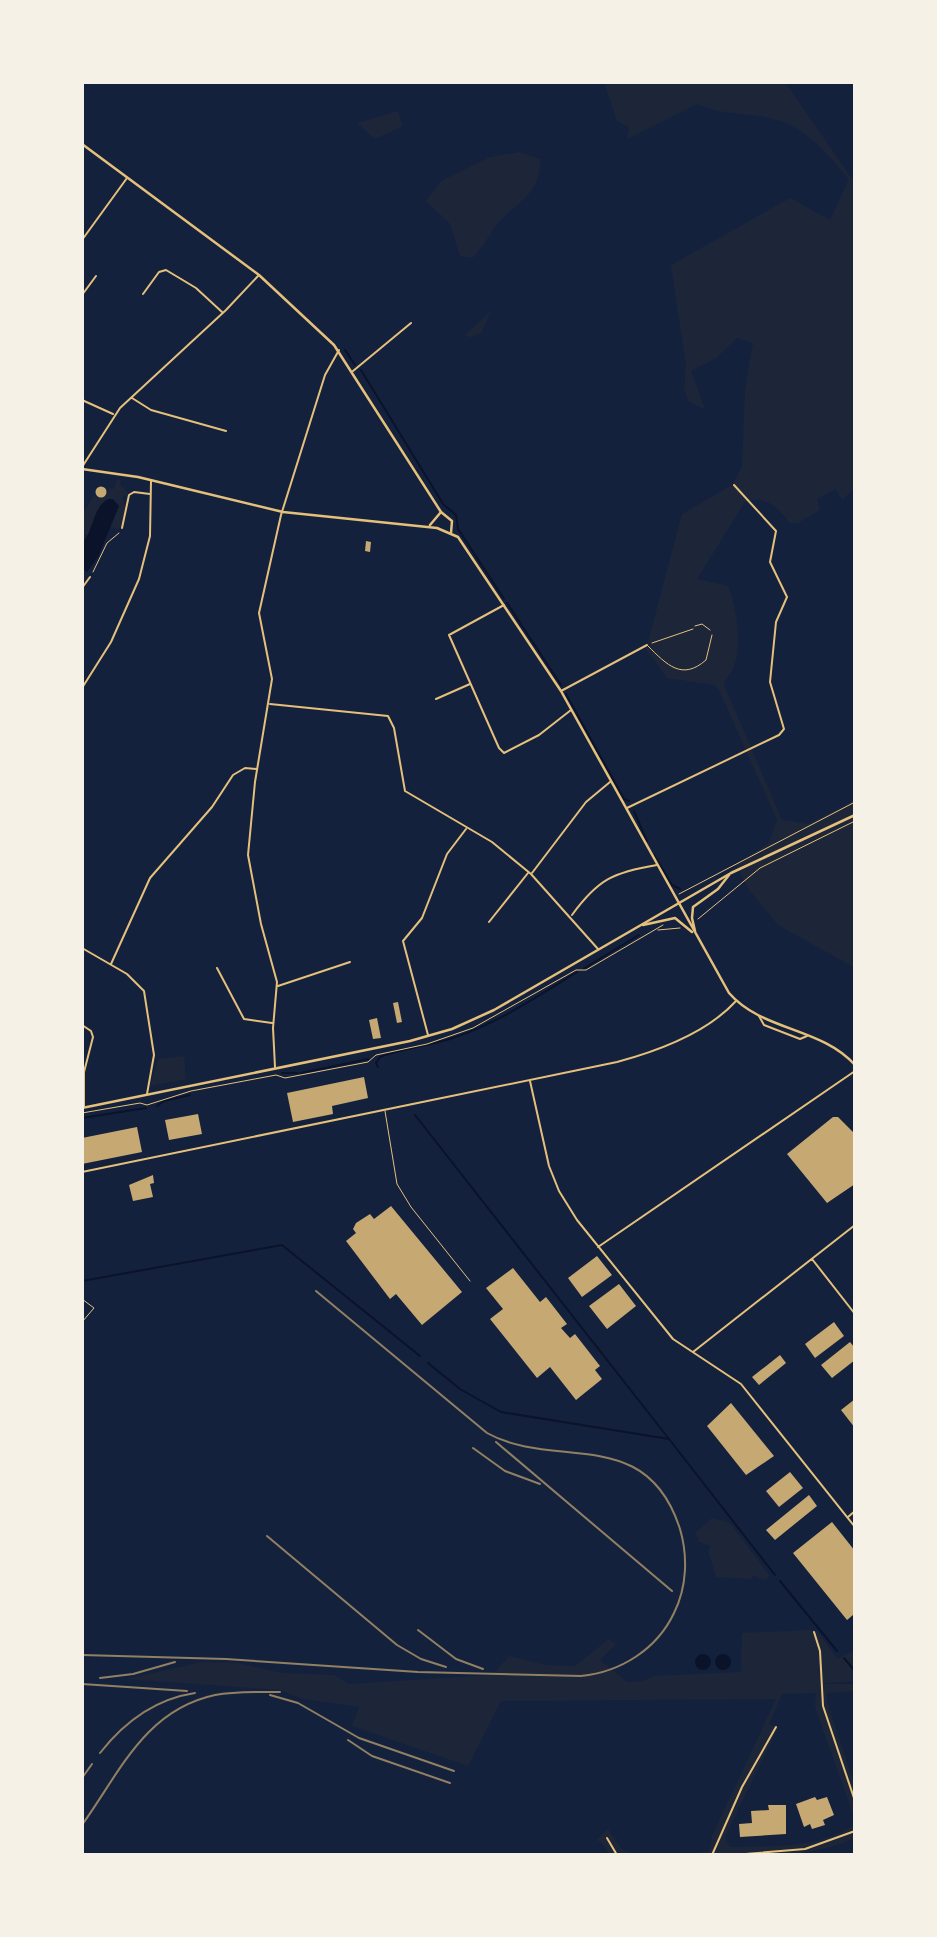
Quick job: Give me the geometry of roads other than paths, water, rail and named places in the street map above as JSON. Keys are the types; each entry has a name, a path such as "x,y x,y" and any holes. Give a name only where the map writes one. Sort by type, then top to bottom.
{"street":[{"path":"82,144 258,275 339,350 441,512 452,521 451,533"},
{"path":"82,240 127,177"},
{"path":"143,294 159,272 166,270 196,288 223,313"},
{"path":"258,275 223,313 114,415 82,468 151,480 283,512 429,527 451,533 467,547 561,691 697,937 736,1002 758,1015 837,1048 855,1065"},
{"path":"82,295 96,276"},
{"path":"353,371 411,323"},
{"path":"275,1068 273,1023 277,987 248,860 257,769 272,674 259,613 270,557 283,512 326,374 339,350"},
{"path":"131,397 151,410 226,431"},
{"path":"82,400 114,415"},
{"path":"82,688 107,649 139,579 149,546 151,480"},
{"path":"626,809 779,735 784,729 770,682 776,622 787,597 770,562 776,531 734,485"},
{"path":"122,528 129,495 134,492 151,494"},
{"path":"429,527 441,512"},
{"path":"82,588 90,578"},
{"path":"505,604 449,635 496,743 504,753 539,735 571,709"},
{"path":"561,691 647,645"},
{"path":"436,699 471,684"},
{"path":"269,704 388,716 397,738 405,791 467,827 530,873 572,915 598,949"},
{"path":"111,964 150,878 212,807 233,775 245,768 257,769"},
{"path":"489,922 586,802 611,782"},
{"path":"82,1025 91,1031 93,1037 84,1072 83,1108 429,1036 494,1010 730,873 855,815"},
{"path":"429,1036 402,941 422,918 447,854 467,827"},
{"path":"572,915 591,889 609,877 628,870 657,865"},
{"path":"697,937 692,918 694,907 718,889 730,873"},
{"path":"636,927 675,918 684,922 697,937"},
{"path":"82,948 111,964 141,986 146,995 155,1055 147,1094"},
{"path":"277,987 350,962"},
{"path":"217,968 244,1019 273,1023"},
{"path":"82,1172 530,1081 641,1055 710,1023 736,1002"},
{"path":"758,1015 764,1025 800,1039 809,1035"},
{"path":"598,1247 855,1072"},
{"path":"530,1081 544,1148 556,1184 568,1206 667,1333 741,1384 855,1527"},
{"path":"692,1352 855,1225"},
{"path":"812,1258 855,1314"},
{"path":"847,1518 855,1511"},
{"path":"814,1632 820,1651 822,1706 855,1801"},
{"path":"712,1855 742,1787 776,1727"},
{"path":"733,1855 805,1849 855,1831"},
{"path":"607,1838 617,1855"}],"lane":[{"path":"647,645 668,667 685,670 706,660 712,635"},
{"path":"385,1111 397,1184 411,1207 470,1282"},
{"path":"82,1299 94,1308 82,1322"}],"waterway":[{"path":"345,350 355,365"},
{"path":"361,370 443,504 456,515 458,529 504,599"},
{"path":"507,603 561,685"},
{"path":"566,694 624,799 629,801"},
{"path":"634,811 647,841"},
{"path":"654,855 672,885 680,889"},
{"path":"583,969 639,935"},
{"path":"378,1067 376,1063 380,1057 453,1038 486,1025 577,972"},
{"path":"301,1073 368,1059"},
{"path":"282,1073 298,1073"},
{"path":"157,1106 164,1101 190,1095"},
{"path":"82,1118 146,1108"},
{"path":"415,1115 669,1439"},
{"path":"82,1281 282,1245 420,1356"},
{"path":"428,1363 460,1389 501,1412 669,1439 775,1575"},
{"path":"780,1581 837,1651"},
{"path":"844,1658 855,1671"}],"railway":[{"path":"82,1655 226,1659 418,1672 581,1676 596,1674 624,1664 648,1648 667,1626 682,1593 684,1550 680,1529 665,1496 645,1475 622,1462 513,1444 487,1433 316,1291"},
{"path":"496,1442 672,1591"},
{"path":"473,1448 505,1471 540,1484"},
{"path":"267,1536 397,1645 421,1659 446,1667"},
{"path":"418,1630 456,1659 483,1669"},
{"path":"100,1678 133,1674 175,1662"},
{"path":"82,1684 187,1691"},
{"path":"82,1825 136,1746 170,1714 215,1695 280,1692"},
{"path":"100,1753 120,1731 142,1713 167,1700 195,1693"},
{"path":"270,1695 298,1703 359,1738 454,1771"},
{"path":"348,1740 372,1756 450,1783"},
{"path":"82,1778 92,1764"}]}
